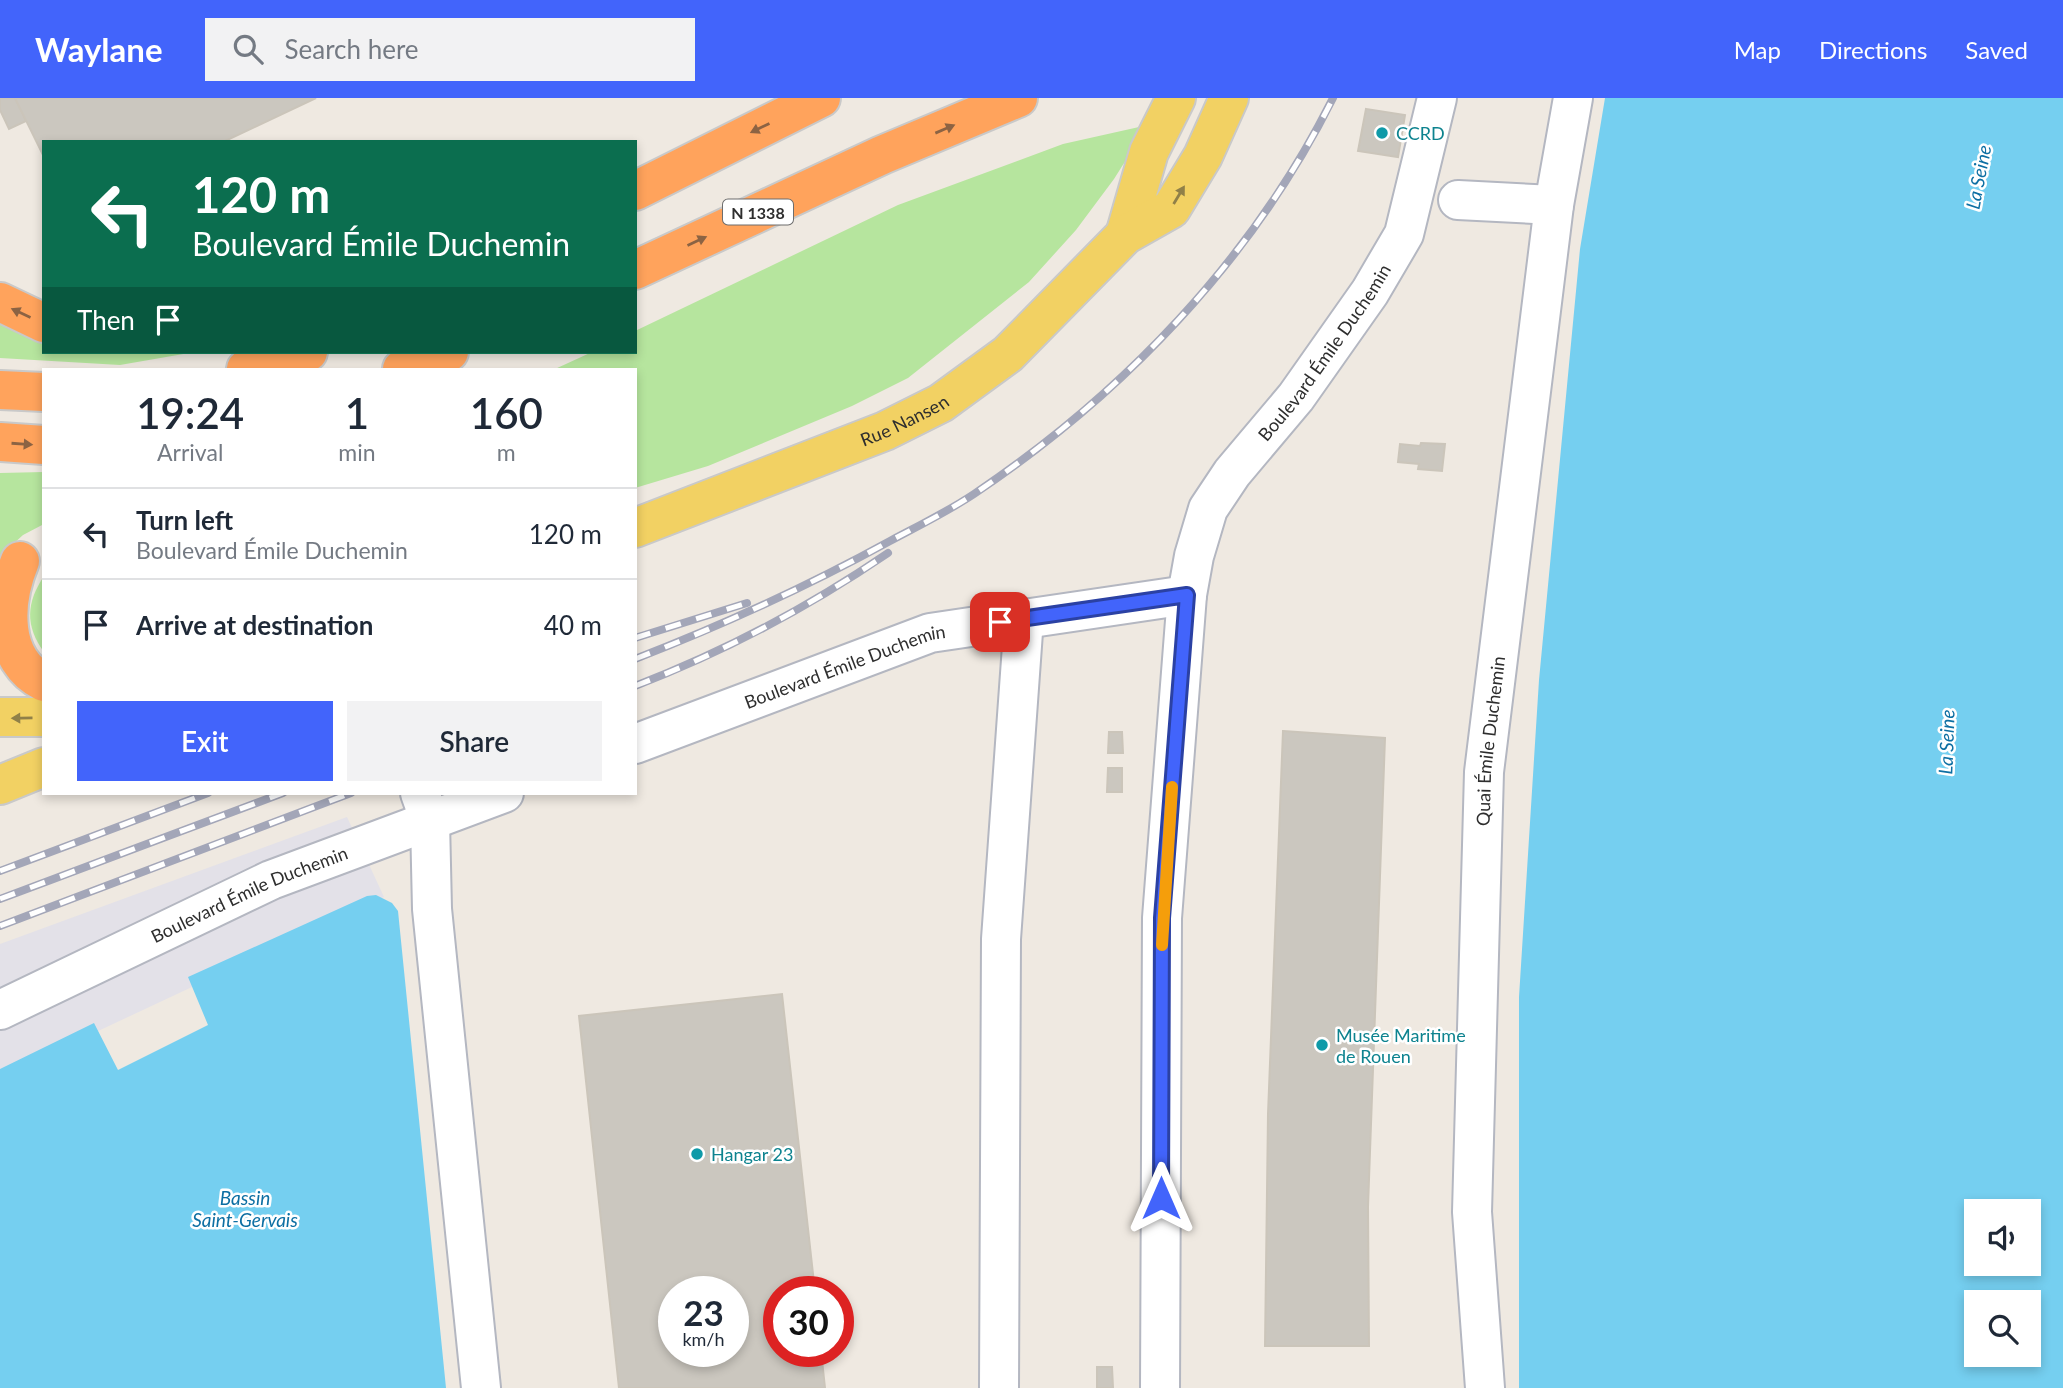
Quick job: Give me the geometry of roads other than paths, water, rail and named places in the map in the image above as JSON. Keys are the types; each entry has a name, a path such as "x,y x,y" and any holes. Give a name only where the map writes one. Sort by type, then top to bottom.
{"highway":[{"path":"637,190 821,98"},
{"name":"N 1338","path":"637,269 881,155 1018,98"},
{"path":"0,302 42,322"},
{"path":"250,368 300,354"},
{"path":"405,368 443,354"},
{"path":"458,368 476,354"},
{"path":"0,390 42,391"},
{"path":"0,442 42,445"},
{"path":"21,561 5,612 7,639 20,665 42,681"}],"main road":[{"name":"Rue Nansen","path":"1125,235 1149,152 1176,98"},
{"name":"Rue Nansen","path":"637,527 885,431 941,403 1008,354 1125,235 1171,209 1203,156 1229,98"},
{"path":"0,718 42,717"},
{"path":"0,770 42,762"},
{"path":"0,785 42,768"}],"street":[{"name":"Boulevard Émile Duchemin","path":"1160,1388 1162,918 1187,595 1208,509 1232,473 1296,397 1370,292 1404,234 1437,98"},
{"name":"Quai Émile Duchemin","path":"1485,1388 1472,1212 1483,772 1554,205 1573,98"},
{"path":"1458,200 1554,205"},
{"name":"Boulevard Émile Duchemin","path":"637,743 930,633 1187,595"},
{"path":"999,1388 1001,939 1024,618"},
{"name":"Boulevard Émile Duchemin","path":"0,1010 425,807 493,795"},
{"path":"425,807 432,909 481,1388"}],"water":[{"name":"La Seine","path":"1605,98 2063,98 2063,1388 1519,1388 1519,997 1539,680 1580,249"},
{"name":"Bassin Saint-Gervais","path":"376,895 392,903 398,911 446,1388 0,1388 0,1069 94,1023 118,1070 208,1025 188,977 367,896"}],"railway":[{"path":"637,658 733,619 859,558 943,513 1029,455 1082,413 1179,319 1223,268 1264,214 1333,98"},
{"path":"637,685 766,627 828,592 888,553"},
{"path":"637,637 747,603"},
{"path":"0,871 203,795"},
{"path":"0,899 278,795"},
{"path":"0,926 346,795"}],"place":[{"name":"CCRD","path":"1382,133"},
{"name":"Musée Maritime de Rouen","path":"1322,1045"},
{"name":"Hangar 23","path":"697,1154"}]}
